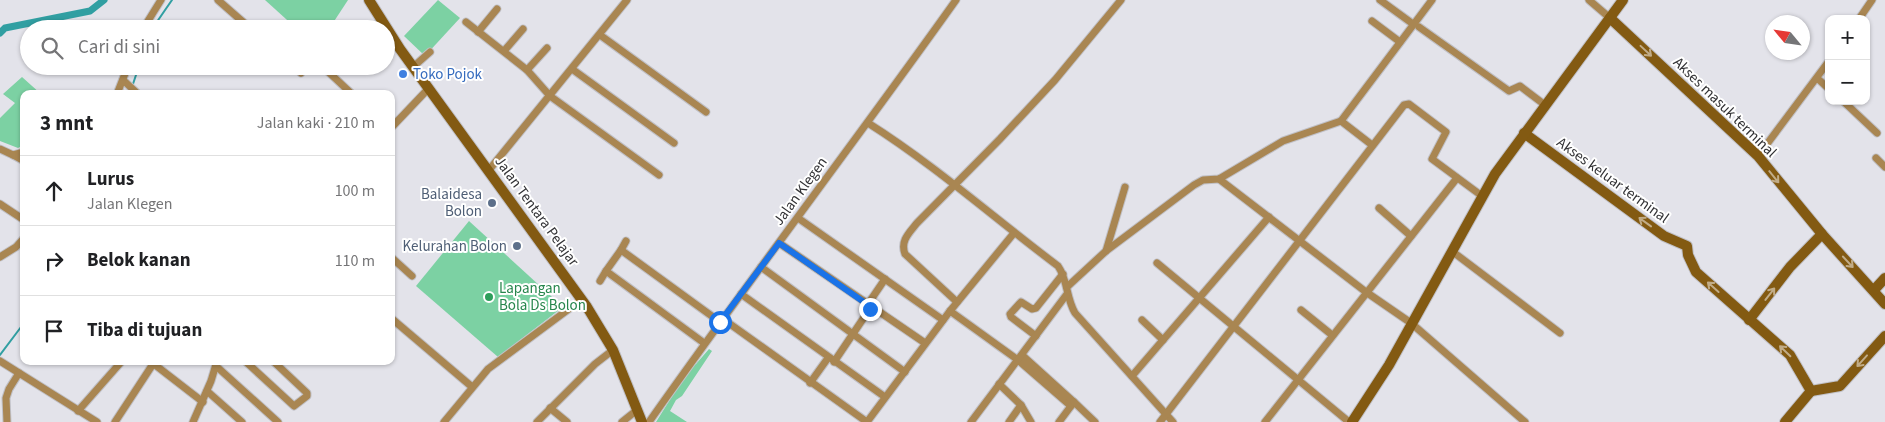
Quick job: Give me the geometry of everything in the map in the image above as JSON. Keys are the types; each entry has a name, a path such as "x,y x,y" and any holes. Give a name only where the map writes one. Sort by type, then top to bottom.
{"street":[{"path":"149,20 161,0"},
{"path":"218,0 241,20"},
{"name":"Jalan Tentara Pelajar","path":"369,0 382,20"},
{"path":"489,170 627,0"},
{"name":"Jalan Klegen","path":"648,422 956,0"},
{"path":"957,302 905,254 903,247 905,238 917,223 1055,80 1120,0"},
{"path":"1380,0 1509,91 1520,86 1546,105"},
{"path":"971,422 1036,336 1067,291 1106,251 1203,180 1219,179 1283,141 1341,121 1400,42 1416,26 1432,0"},
{"path":"1589,0 1610,18"},
{"path":"1157,263 1350,422 1389,365 1453,252 1482,196 1524,133 1624,0"},
{"path":"1862,15 1872,0"},
{"path":"478,32 497,9"},
{"name":"Akses masuk terminal","path":"1610,18 1758,156 1822,234 1885,304"},
{"path":"1372,21 1400,42"},
{"path":"466,22 527,70 550,96 659,175"},
{"path":"504,51 523,29"},
{"path":"600,35 706,112"},
{"name":"Jalan Tentara Pelajar","path":"395,40 581,300 613,350 642,422"},
{"path":"527,70 547,48"},
{"path":"413,67 430,52"},
{"path":"1758,156 1825,67"},
{"path":"572,69 674,143"},
{"path":"119,90 126,75"},
{"path":"332,75 348,90"},
{"path":"1817,78 1825,85"},
{"path":"124,81 134,90"},
{"path":"395,124 429,88"},
{"path":"1160,422 1404,105 1409,104 1446,132 1432,159 1482,196"},
{"path":"1847,105 1877,132"},
{"path":"1341,121 1372,145"},
{"path":"868,123 955,185 1058,266 1063,274 1075,313 1173,422"},
{"name":"Akses keluar terminal","path":"1524,133 1664,236 1687,246 1688,255 1696,272 1749,320"},
{"path":"0,150 20,159"},
{"path":"14,155 20,153"},
{"path":"1876,158 1885,167"},
{"path":"1265,422 1457,178"},
{"path":"1219,179 1366,292 1412,323 1525,422"},
{"path":"1106,251 1125,187"},
{"path":"0,204 20,217"},
{"path":"1379,208 1411,236"},
{"path":"1132,376 1269,217"},
{"path":"798,218 943,320"},
{"path":"620,250 867,422 925,343 1014,233"},
{"path":"1811,391 1790,355 1749,320 1790,268 1822,234"},
{"path":"600,281 626,241"},
{"path":"0,257 20,242"},
{"path":"779,243 925,343"},
{"path":"1453,252 1560,333"},
{"path":"395,261 412,276"},
{"path":"761,267 905,372"},
{"path":"606,271 704,343"},
{"path":"1036,336 1011,317 1010,314 1020,302 1032,309 1036,308 1063,274"},
{"path":"1874,290 1885,278"},
{"path":"810,382 853,335 885,279"},
{"path":"741,294 830,360 885,397"},
{"path":"444,422 471,386 488,369 581,300"},
{"path":"1300,310 1332,335"},
{"path":"950,311 1020,357 1095,422"},
{"path":"1142,320 1163,340"},
{"path":"395,321 471,386"},
{"path":"1785,422 1811,391 1840,386 1885,336"},
{"path":"537,422 595,364 613,350"},
{"path":"0,361 78,411 86,419 97,422"},
{"path":"78,411 118,365"},
{"path":"115,422 150,365"},
{"path":"156,365 202,402"},
{"path":"193,422 207,391 216,365"},
{"path":"217,365 278,422"},
{"path":"249,365 294,406 298,405 307,396 307,393 277,365"},
{"path":"9,421 6,398 19,373"},
{"path":"999,384 1021,405 1031,422"},
{"path":"207,391 242,422"},
{"path":"1059,422 1073,404"},
{"path":"1009,422 1021,405"},
{"path":"550,408 567,422"},
{"path":"622,422 637,410"}],"green space":[{"path":"265,0 348,0 335,20 287,20"},
{"path":"438,0 460,18 425,56 404,36"},
{"path":"22,77 37,90 20,90 20,147 18,148 0,141 0,118 15,103 3,94"},
{"name":"Lapangan Bola Ds Bolon","path":"469,221 563,307 498,357 416,286"},
{"path":"709,349 712,351 670,411 687,422 656,422 691,366 696,364"}],"waterway":[{"path":"45,20 90,11 104,0"},
{"path":"158,20 172,0"},
{"path":"0,33 5,28 20,25"},
{"path":"132,87 136,75"},
{"path":"0,355 20,328"}],"place":[{"name":"Toko Pojok","path":"403,74"},
{"name":"Balaidesa Bolon","path":"492,203"},
{"name":"Kelurahan Bolon","path":"517,246"},
{"name":"Lapangan Bola Ds Bolon","path":"489,297"}],"route":[{"path":"720,322 779,243 871,307 870,309"}]}
